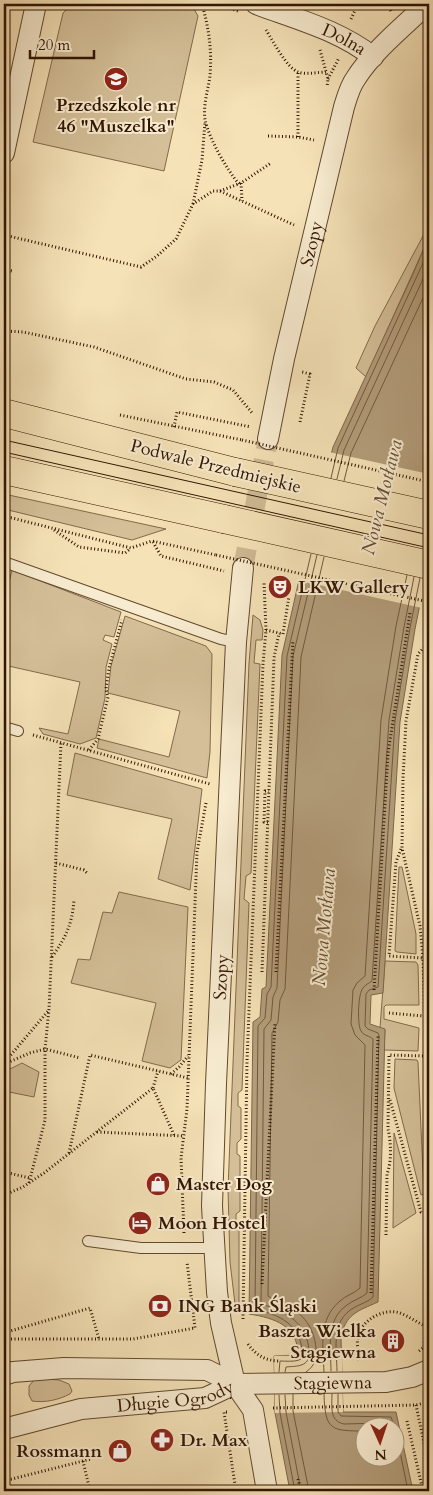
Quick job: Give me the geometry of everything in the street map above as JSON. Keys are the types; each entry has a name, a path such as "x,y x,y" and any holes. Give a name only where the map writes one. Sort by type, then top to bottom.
{"main road":[{"name":"Podwale Przedmiejskie","path":"4,412 235,472 429,515"},
{"path":"4,470 429,564"}],"street":[{"path":"4,154 36,4"},
{"name":"Szopy","path":"261,433 288,341 344,107 354,80 373,57 427,4"},
{"name":"Dolna","path":"249,8 338,34 373,57"},
{"name":"Szopy","path":"234,570 236,642 212,1206 220,1323 235,1384"},
{"name":"Długie Ogrody","path":"4,1375 13,1372 64,1368 207,1370 235,1384"},
{"name":"Stągiewna","path":"235,1384 386,1382 412,1377 429,1370"},
{"path":"235,1384 254,1410 267,1491"},
{"name":"Długie Ogrody","path":"4,1429 81,1409 205,1398 235,1384"}],"lane":[{"path":"4,562 221,639 236,642"},
{"path":"4,727 18,731"},
{"path":"88,1241 141,1248 215,1248"}],"path":[{"path":"4,235 141,267 176,239 193,204 202,160 211,45 202,4"},
{"path":"217,4 249,8"},
{"path":"349,26 358,4"},
{"path":"264,26 288,64 298,72 326,72"},
{"path":"317,41 328,79"},
{"path":"326,93 328,79 341,54"},
{"path":"298,72 298,137"},
{"path":"205,119 218,152 240,184 242,201"},
{"path":"312,148 316,132"},
{"path":"268,136 298,137 314,140"},
{"path":"193,204 213,191 220,191 240,184 271,163"},
{"path":"220,191 294,225"},
{"path":"292,234 296,217"},
{"path":"4,269 12,270"},
{"path":"4,332 23,332 94,347 186,379 214,382 232,390 246,404 256,418 257,411"},
{"path":"299,372 310,374 300,422"},
{"path":"174,427 177,412 261,433"},
{"path":"116,414 429,482"},
{"path":"4,516 131,548"},
{"path":"52,528 79,547 125,553 131,548 152,541 429,602"},
{"path":"152,541 161,556 234,570"},
{"path":"244,1327 248,1033 266,630 264,580"},
{"path":"429,586 426,614 429,632"},
{"path":"266,630 283,634 289,596"},
{"path":"88,750 98,739 108,697 106,689 109,668 126,605"},
{"path":"374,990 388,753 410,613"},
{"path":"262,972 274,658 279,633"},
{"path":"276,972 294,640"},
{"path":"429,642 418,654 406,721 402,848 420,926 423,958 424,1056 429,1189"},
{"path":"18,731 210,784"},
{"path":"29,1183 45,1120 45,1049 52,958 61,743"},
{"path":"99,1339 90,1308 8,1332 5,1339 99,1339 133,1339 195,1328 185,1248 181,1178 188,1078 197,852 212,778"},
{"path":"268,822 264,822 265,791 269,791"},
{"path":"258,806 265,806"},
{"path":"402,848 396,862 389,956 423,958"},
{"path":"56,863 84,870 88,874"},
{"path":"52,958 66,937 74,900"},
{"path":"4,1064 49,1009"},
{"path":"389,1013 424,1016"},
{"path":"262,1284 275,1022"},
{"path":"371,1293 378,1035"},
{"path":"4,1064 45,1049 80,1058"},
{"path":"386,1235 387,1174 390,1152 388,1129 389,1055 424,1056"},
{"path":"69,1153 90,1056 188,1078"},
{"path":"171,1074 188,1056"},
{"path":"4,1195 29,1183 153,1088 158,1071"},
{"path":"153,1088 174,1135"},
{"path":"388,1095 421,1212 429,1213"},
{"path":"97,1132 184,1136"},
{"path":"4,1172 30,1178"},
{"path":"358,1360 359,1332 367,1321 379,1314 388,1312 398,1313 427,1326 424,1347 414,1354"},
{"path":"246,1340 257,1355 274,1361"},
{"path":"350,1360 365,1360"},
{"path":"274,1408 416,1405 429,1402"},
{"path":"416,1405 429,1467"},
{"path":"224,1412 236,1491"},
{"path":"407,1422 423,1491"},
{"path":"4,1482 91,1459"},
{"path":"83,1461 90,1491"},
{"path":"298,1479 300,1491"}],"shaded area":[{"name":"Przedszkole nr 46 \"Muszelka\"","path":"72,4 179,4 194,9 198,16 164,171 33,142 63,13"},
{"path":"429,216 429,237 366,377 356,368 375,326 423,236"},
{"path":"4,494 166,529 132,540 4,509"},
{"path":"12,570 121,612 114,637 105,635 103,640 112,644 106,667 105,698 96,738 80,744 43,734 39,728 68,734 80,682 4,665 4,603"},
{"path":"253,615 260,620 263,630 262,640 256,640 254,663 260,664 251,873 246,876 244,899 249,903 242,1090 238,1093 238,1106 241,1108 241,1139 237,1143 237,1154 240,1156 240,1211 236,1214 236,1226 239,1227 239,1309 236,1312 230,1262 228,1189 249,663"},
{"path":"125,616 206,646 212,654 210,752 207,778 97,748 99,739 169,757 180,711 108,693 111,666"},
{"path":"75,753 202,789 190,890 158,879 172,819 67,795"},
{"path":"399,867 402,867 416,934 416,954 395,951"},
{"path":"119,892 188,907 181,1060 170,1068 142,1061 156,1003 71,983 78,959 90,960 103,912 112,913"},
{"path":"385,961 416,962 418,965 419,1005 386,1005 384,1007 384,1019 419,1028 418,1051 384,1050 385,1030 380,1028"},
{"path":"395,1059 417,1060 418,1062 424,1194 421,1195 394,1088"},
{"path":"22,1063 39,1072 34,1097 4,1091 4,1072"},
{"path":"394,1133 416,1213 393,1228"},
{"path":"34,1380 59,1380 69,1384 72,1391 70,1394 56,1399 42,1402 32,1401 29,1395 29,1386"}],"water":[{"name":"Nowa Motława","path":"429,237 429,559 415,629 400,722 383,993 371,995 370,1024 385,1029 378,1302 349,1318 341,1338 343,1412 396,1412 397,1418 356,1418 356,1468 406,1468 406,1458 413,1491 290,1491 275,1413 274,1356 298,1355 297,1345 294,1337 283,1325 268,1318 249,1314 253,1022 260,1017 262,989 266,987 282,655 333,447"}],"pier":[{"path":"329,452 429,474 429,571 422,608 297,580"},
{"path":"342,1355 343,1412 275,1413 274,1356"}],"tunnel":[{"path":"243,568 268,439"}],"tram line":[{"path":"4,440 429,535"},
{"path":"4,452 429,548"}],"place":[{"name":"Przedszkole nr 46 \"Muszelka\"","path":"116,79"},
{"name":"LKW Gallery","path":"280,587"},
{"name":"Master Dog","path":"158,1184"},
{"name":"Moon Hostel","path":"140,1223"},
{"name":"ING Bank Śląski","path":"160,1306"},
{"name":"Baszta Wielka Stągiewna","path":"393,1341"},
{"name":"Dr. Max","path":"162,1440"},
{"name":"Rossmann","path":"120,1451"}]}
